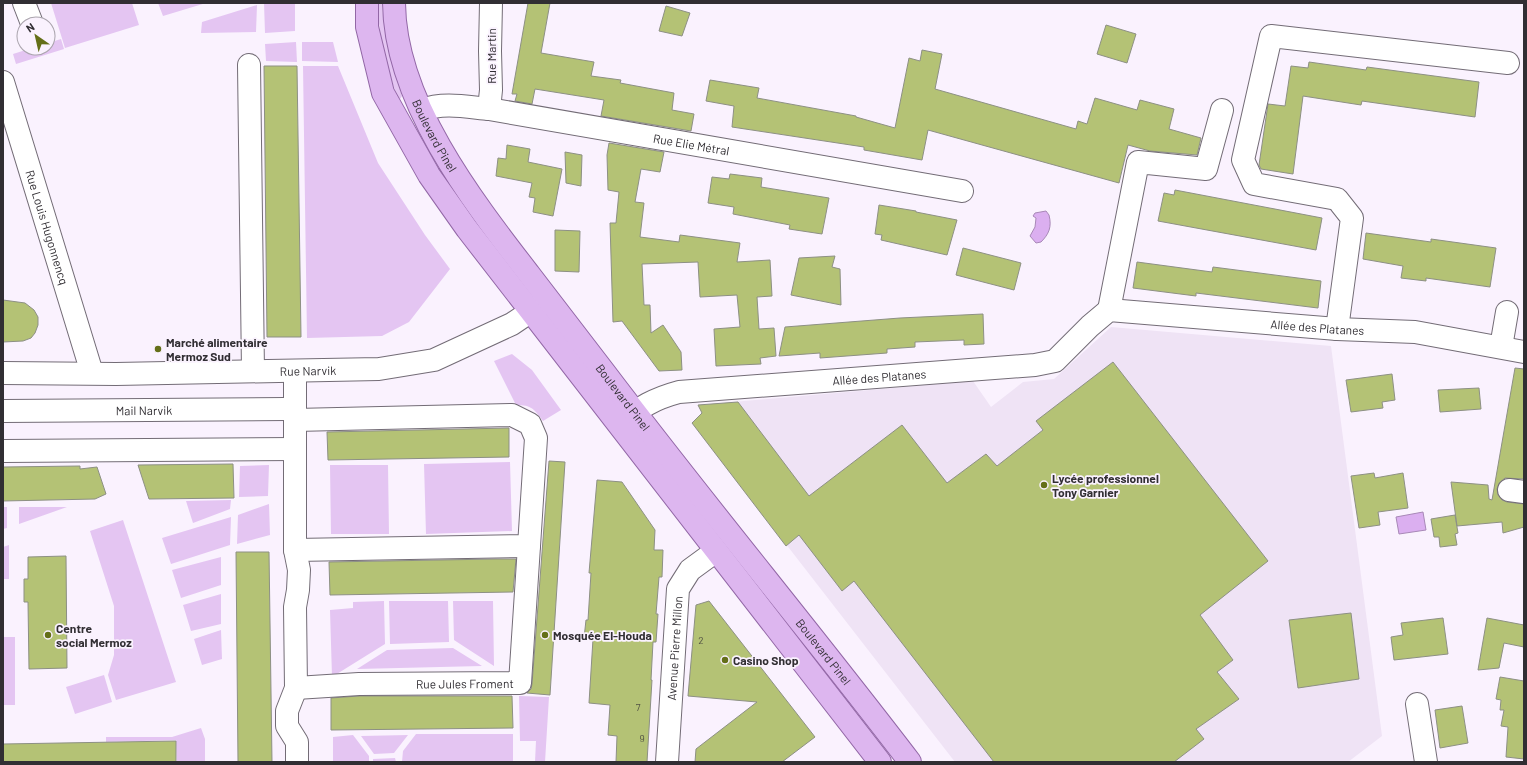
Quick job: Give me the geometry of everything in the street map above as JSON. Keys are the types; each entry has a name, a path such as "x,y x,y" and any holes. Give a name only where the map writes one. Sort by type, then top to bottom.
{"main road":[{"name":"Boulevard Pinel","path":"367,3 368,27 383,93 429,175 466,229 880,762"},
{"name":"Boulevard Pinel","path":"394,3 397,40 410,82 447,160 484,216 635,412 910,762"}],"street":[{"name":"Rue Martin","path":"489,110 491,90 491,3"},
{"path":"1337,329 1352,218 1337,199 1254,184 1243,160 1271,36 1508,63"},
{"path":"248,65 253,371"},
{"name":"Rue Louis Hugonnencq","path":"3,82 92,373"},
{"name":"Rue Elie Métral","path":"422,110 431,107 450,105 489,110 962,191"},
{"path":"1109,310 1138,162 1206,169 1222,110"},
{"name":"Rue Narvik","path":"3,373 116,374 379,369 434,360 512,324 548,299"},
{"name":"Allée des Platanes","path":"618,425 643,406 666,395 679,392 1035,365 1055,361 1090,326 1109,310 1337,329 1415,332 1524,352"},
{"path":"1501,347 1507,312"},
{"path":"295,371 290,414 295,449 294,550 299,570 295,607 296,688 287,710 287,726 297,742 298,762"},
{"name":"Mail Narvik","path":"3,411 290,414"},
{"name":"Rue Jules Froment","path":"290,414 512,415 530,424 536,438 520,683 359,684 296,688"},
{"path":"3,451 295,449"},
{"path":"294,550 529,546"},
{"name":"Avenue Pierre Millon","path":"667,762 678,589 690,570 716,551"},
{"path":"1417,704 1426,762"}],"shaded area":[{"path":"51,3 132,3 139,25 65,48"},
{"path":"158,3 206,3 163,16"},
{"path":"264,3 295,3 295,31 265,33"},
{"path":"377,3 382,3 389,50 402,96 400,99 397,96 386,62 379,27"},
{"path":"257,5 256,32 201,33 202,22"},
{"path":"61,39 64,49 56,52 56,41"},
{"path":"296,42 297,62 266,61 265,44"},
{"path":"302,42 333,42 338,62 302,61"},
{"path":"16,53 16,56 42,56 16,64 13,54"},
{"path":"303,66 338,66 378,163 425,235 450,269 409,322 382,336 307,338"},
{"path":"1046,211 1050,219 1049,230 1041,242 1036,243 1030,236 1035,227 1036,218 1033,216 1035,213"},
{"name":"Lycée professionnel Tony Garnier","path":"1111,327 1331,346 1382,736 1348,762 955,762 692,423 702,413 698,405 973,381 991,407 1023,382 1054,379"},
{"path":"512,354 532,370 561,410 543,421 532,408 516,405 494,361"},
{"path":"510,462 512,531 426,534 424,464"},
{"path":"269,465 268,496 239,497 240,466"},
{"path":"330,465 388,465 389,534 331,534"},
{"path":"231,500 230,509 193,523 186,501"},
{"path":"269,504 270,535 237,544 238,515"},
{"path":"3,507 7,507 7,528 3,529"},
{"path":"19,507 67,507 19,524"},
{"path":"1423,512 1426,530 1399,534 1396,517"},
{"path":"231,517 230,545 171,564 162,538"},
{"path":"123,520 176,682 116,700 108,675 114,655 114,606 90,531"},
{"path":"9,545 9,579 3,579 3,547"},
{"path":"221,557 221,585 181,598 172,570"},
{"path":"221,594 221,624 191,631 183,605"},
{"path":"384,601 385,644 332,677 330,610 353,608 353,602"},
{"path":"389,601 448,601 449,642 390,644"},
{"path":"453,601 493,601 494,666 454,640"},
{"path":"221,630 222,659 202,665 194,639"},
{"path":"3,637 15,637 15,705 3,705"},
{"path":"453,648 482,666 357,669 387,650"},
{"path":"104,675 112,702 75,714 66,687"},
{"path":"519,696 549,697 545,762 535,762 536,741 520,741"},
{"path":"201,728 205,739 205,762 177,762 176,740 106,742 106,737 172,737"},
{"path":"416,734 513,734 513,762 402,762 403,751"},
{"path":"353,735 369,756 369,762 333,762 333,737"},
{"path":"408,735 394,753 374,754 361,736"},
{"path":"395,758 396,762 373,762 373,759"}],"building":[{"path":"528,3 550,3 541,53 594,62 591,76 621,80 620,83 674,93 672,110 694,114 691,131 601,116 604,100 535,89 532,104 515,101 517,94 512,94"},
{"path":"666,6 690,13 682,36 659,31"},
{"path":"1106,25 1136,34 1127,63 1097,54"},
{"path":"922,50 942,54 935,89 1076,129 1078,121 1087,124 1095,98 1137,110 1140,100 1174,109 1169,129 1201,138 1197,155 1150,151 1128,145 1119,183 928,130 922,160 864,150 864,147 732,127 734,106 706,101 710,80 759,88 757,98 856,116 895,128 909,58 920,61"},
{"path":"1309,62 1366,70 1367,67 1479,82 1475,117 1362,101 1361,105 1303,96 1293,174 1261,169 1259,165 1268,104 1285,106 1291,66 1308,68"},
{"path":"264,66 297,66 301,337 267,337"},
{"path":"609,143 664,152 660,172 641,169 635,202 644,203 640,237 679,242 680,235 740,243 737,262 770,260 772,296 757,297 759,329 774,328 776,356 760,358 761,364 716,366 714,329 740,327 737,295 700,297 698,262 642,264 644,305 650,305 651,333 663,325 681,352 682,370 659,371 622,321 613,322 610,223 616,223 619,192 608,190 607,155"},
{"path":"507,145 530,149 528,162 562,169 553,216 533,212 535,198 529,197 532,183 496,176 498,158 506,159"},
{"path":"565,152 582,155 581,186 566,183"},
{"path":"730,174 762,178 761,187 829,198 822,234 789,229 790,225 733,214 734,207 708,203 712,177 729,179"},
{"path":"1175,190 1322,218 1316,250 1158,221 1164,193 1174,195"},
{"path":"879,205 957,220 947,255 881,240 882,235 875,234"},
{"path":"555,230 580,231 579,272 555,271"},
{"path":"1366,233 1431,242 1431,239 1496,248 1490,287 1426,278 1426,281 1401,278 1403,266 1363,259"},
{"path":"963,248 1021,263 1014,290 956,275"},
{"path":"835,256 832,267 840,269 841,305 791,295 799,258"},
{"path":"1137,262 1212,272 1213,267 1321,281 1318,308 1196,293 1196,296 1133,288"},
{"path":"3,300 25,303 34,310 38,317 38,325 31,338 23,341 3,342"},
{"path":"983,314 984,344 964,345 964,340 915,342 915,347 887,349 887,353 820,358 820,353 779,356 785,327 900,318"},
{"path":"1113,362 1268,561 1200,615 1233,660 1217,672 1239,699 1196,729 1204,739 1174,762 994,762 854,581 842,591 799,535 786,546 692,423 702,413 698,405 738,402 809,496 902,425 947,483 986,454 997,466 1043,430 1036,421"},
{"path":"1515,368 1524,369 1524,479 1505,478 1499,483 1497,489 1498,495 1502,500 1524,504 1524,527 1503,533 1502,522 1457,526 1451,482 1488,485 1489,499 1492,500"},
{"path":"1392,374 1395,400 1382,402 1383,408 1351,412 1346,380"},
{"path":"1479,388 1481,409 1440,412 1438,390"},
{"path":"509,428 509,457 328,460 327,432"},
{"path":"549,461 565,462 550,695 527,693 531,689 532,684"},
{"path":"233,464 234,498 149,499 138,465"},
{"path":"80,466 80,469 97,467 106,494 95,499 3,501 3,467"},
{"path":"1374,473 1375,478 1403,473 1408,508 1378,512 1380,525 1359,528 1351,476"},
{"path":"597,480 622,482 655,530 654,550 663,550 662,577 659,577 656,614 658,614 656,642 653,642 647,762 616,762 617,736 608,735 610,705 589,703 593,639 584,638 586,620 588,620 591,573 589,573"},
{"path":"1455,515 1458,533 1455,534 1457,545 1440,547 1439,537 1434,537 1431,519"},
{"path":"236,552 269,552 272,762 238,762"},
{"name":"Centre social Mermoz","path":"66,556 67,668 29,669 28,602 24,602 24,579 28,579 28,557"},
{"path":"516,559 513,592 330,595 329,562"},
{"path":"709,601 815,737 782,762 695,762 696,749 757,702 688,696 696,605"},
{"path":"1351,613 1359,679 1298,688 1289,620"},
{"path":"1443,618 1448,654 1394,660 1391,637 1403,635 1401,623"},
{"path":"1487,618 1524,625 1524,647 1504,643 1499,668 1478,670"},
{"path":"1500,677 1524,681 1524,759 1506,757 1508,727 1501,726 1504,710 1500,710 1501,700 1496,699"},
{"path":"359,696 512,696 513,728 331,730 331,698"},
{"path":"1462,706 1468,743 1440,748 1435,710"},
{"path":"176,741 176,762 3,762 3,744"}],"place":[{"name":"Marché alimentaire Mermoz Sud","path":"158,349"},
{"name":"Lycée professionnel Tony Garnier","path":"1044,485"},
{"name":"Centre social Mermoz","path":"48,635"},
{"name":"Mosquée El-Houda","path":"545,635"},
{"name":"Casino Shop","path":"725,660"}]}
